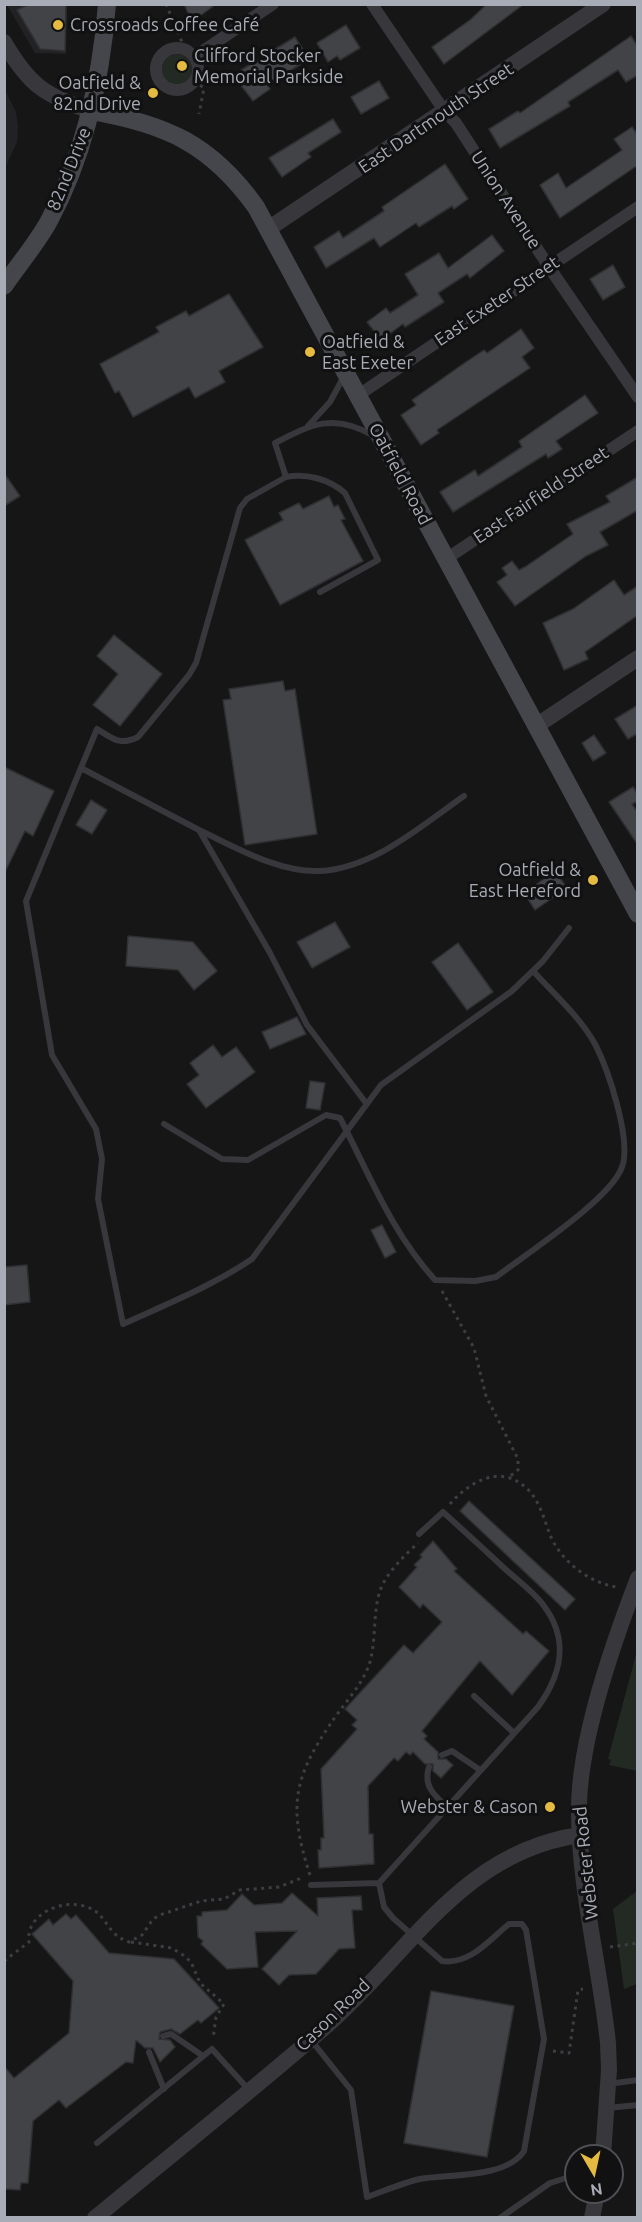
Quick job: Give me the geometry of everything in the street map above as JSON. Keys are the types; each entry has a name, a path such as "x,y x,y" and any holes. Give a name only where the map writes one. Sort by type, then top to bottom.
{"main road":[{"name":"82nd Drive","path":"4,285 48,223 68,181 92,111 107,4"},
{"name":"Oatfield Road","path":"92,111 145,122 189,140 236,180 268,229 536,726 632,888 638,914"}],"street":[{"path":"189,53 273,4"},
{"name":"Union Avenue","path":"372,4 445,112 456,123 549,267 638,397"},
{"name":"East Dartmouth Street","path":"268,229 603,4"},
{"path":"4,42 18,66 42,91 57,100 92,111"},
{"path":"174,48 189,53 198,65 194,81 189,87 176,91 165,87 156,74 156,63 165,51 174,48"},
{"name":"East Exeter Street","path":"357,396 638,207"},
{"name":"East Fairfield Street","path":"446,559 638,431"},
{"path":"536,726 638,658"},
{"name":"Webster Road","path":"604,2144 608,2043 580,1835 579,1798 586,1749 603,1684 638,1578"},
{"name":"Cason Road","path":"95,2217 337,2016 412,1935 457,1893 498,1863 545,1842 580,1835"}],"lane":[{"path":"308,426 330,402 345,374"},
{"path":"286,477 275,443 308,426 340,422 371,434 383,442"},
{"path":"320,592 378,560 345,494 339,488 304,474 286,477 247,499 240,508 196,663 189,675 138,737 128,742 118,743 97,729 26,902 52,1055 96,1129 102,1159 98,1199 123,1323 228,1276 252,1259 348,1132 381,1084 512,992 569,928"},
{"path":"81,768 245,852 281,865 319,871 353,864 381,852 464,796"},
{"path":"199,830 270,953 307,1024 366,1103"},
{"path":"164,1124 222,1159 248,1160 326,1115 340,1118 374,1190 415,1258 435,1280 475,1281 496,1276 606,1191 622,1168 625,1151 620,1113 595,1044 533,971"},
{"path":"311,1885 379,1883 514,1733 553,1686 560,1667 560,1648 544,1604 443,1512 419,1534"},
{"path":"474,1696 514,1733"},
{"path":"442,1755 453,1751 480,1770"},
{"path":"429,1767 427,1784 432,1793 447,1807"},
{"path":"310,2040 351,2090 367,2197 418,2180 502,2168 517,2162 527,2141 544,2039 526,1930 522,1924 509,1924 470,1956 451,1962 435,1957 384,1907 379,1883"},
{"path":"163,2036 171,2034 203,2056"},
{"path":"97,2144 212,2049 249,2090"},
{"path":"149,2052 164,2089"},
{"path":"608,2084 638,2080"},
{"path":"607,2108 638,2105"},
{"path":"500,2217 550,2183 564,2179"}],"path":[{"path":"166,4 189,53"},
{"path":"194,81 204,88 199,114"},
{"path":"435,1280 474,1348 486,1396 518,1459 518,1470 509,1477"},
{"path":"443,1512 462,1491 475,1483 489,1476 509,1477 525,1486 535,1499 552,1539 568,1561 584,1575 617,1587"},
{"path":"311,1885 297,1825 295,1801 298,1785 306,1765 357,1687 369,1663 380,1591 387,1578 421,1540 419,1534"},
{"path":"129,1942 142,1935 153,1918 160,1915 201,1901 224,1899 249,1887 262,1890 279,1887 310,1875"},
{"path":"4,1961 29,1942 30,1927 40,1914 57,1906 74,1904 87,1906 99,1914 116,1938 172,1948 190,1962 200,1983 224,2004 224,2009 216,2017 212,2049"},
{"path":"596,1949 638,1943"},
{"path":"542,2050 569,2054 578,1990 583,1989"}],"shaded area":[{"path":"7,5 67,5 66,54 35,53"},
{"path":"177,54 183,55 191,63 191,75 183,83 177,84 171,83 163,75 162,69 163,63 171,55"},
{"path":"4,88 16,112 18,127 17,142 5,168"},
{"path":"637,1651 638,1771 609,1765 611,1760 608,1759"},
{"path":"637,1891 637,1984 624,1989 613,1909"}],"building":[{"path":"29,4 66,4 65,51 40,49 17,10"},
{"path":"184,4 216,4 192,22"},
{"path":"487,4 524,4 444,64 432,47 470,20"},
{"path":"346,25 360,48 340,60 337,56 328,62 317,43"},
{"path":"631,36 638,47 638,75 626,82 618,70 568,102 570,106 500,148 489,129 518,111 520,113"},
{"path":"295,37 309,59 267,85 270,89 253,101 233,75"},
{"path":"379,81 389,98 361,114 351,97"},
{"path":"333,119 341,132 308,153 311,157 282,177 269,158"},
{"path":"632,127 638,135 638,165 560,218 540,185 558,173 566,188 622,150 614,139"},
{"path":"445,164 468,199 454,209 452,206 419,227 416,223 380,247 374,238 326,268 314,247 339,231 343,238 384,211 382,207"},
{"path":"492,235 504,251 470,278 467,274 438,293 444,302 405,327 403,324 381,340 367,322 386,308 390,313 418,295 405,274 439,253 448,268"},
{"path":"613,265 625,287 603,300 590,279"},
{"path":"229,294 263,347 219,371 225,382 195,398 189,387 133,417 119,391 115,393 100,364 159,332 156,327 186,311 189,316"},
{"path":"521,329 534,348 522,357 530,368 437,430 439,433 421,445 401,415 416,405 412,400 484,350 487,353"},
{"path":"585,395 598,413 556,441 562,449 548,458 546,454 453,512 440,492 475,470 478,476 522,447 519,441"},
{"path":"4,473 20,496 4,506"},
{"path":"638,477 638,510 600,532 608,545 586,556 515,606 497,582 507,575 502,568 512,561 519,570 525,567 573,534 567,524 610,502 606,496"},
{"path":"329,496 334,507 338,505 345,519 341,520 363,561 280,605 245,540 283,520 279,513 299,503 303,509"},
{"path":"614,580 624,595 638,586 638,615 585,652 588,659 564,670 543,623 573,609"},
{"path":"114,635 162,674 120,726 93,705 118,674 97,656"},
{"path":"283,681 285,691 295,689 317,834 245,845 223,700 231,699 229,689"},
{"path":"638,705 638,733 628,739 615,719"},
{"path":"594,735 606,753 593,761 582,743"},
{"path":"4,767 54,791 33,836 25,831 4,874"},
{"path":"633,787 638,795 638,801 632,804 638,813 638,845 609,802"},
{"path":"91,800 107,810 92,834 76,825"},
{"path":"555,871 567,888 535,910 524,893"},
{"path":"335,922 350,947 312,968 297,942"},
{"path":"128,936 193,942 217,971 194,990 178,970 126,966"},
{"path":"458,943 493,992 467,1010 432,962"},
{"path":"297,1017 306,1034 270,1049 262,1032"},
{"path":"213,1045 222,1057 236,1047 255,1072 206,1108 187,1084 199,1075 190,1063"},
{"path":"310,1081 325,1083 320,1110 306,1108"},
{"path":"382,1225 396,1252 385,1258 371,1230"},
{"path":"27,1265 30,1302 4,1305 4,1267"},
{"path":"469,1501 575,1599 565,1610 460,1511"},
{"path":"433,1541 457,1569 454,1571 523,1634 526,1631 549,1651 512,1695 480,1661 422,1731 427,1736 424,1739 438,1752 438,1759 446,1759 453,1765 441,1778 433,1771 433,1764 425,1764 413,1752 410,1755 406,1752 398,1761 394,1758 368,1786 369,1834 373,1834 374,1864 319,1868 318,1850 321,1850 321,1838 324,1838 321,1769 357,1729 352,1725 357,1720 345,1709 404,1645 413,1653 442,1622 423,1604 420,1608 399,1587 417,1567 414,1565 422,1557 420,1555"},
{"path":"292,1893 318,1916 317,1898 361,1896 362,1910 352,1910 355,1948 339,1949 316,1974 289,1975 279,1985 262,1969 297,1931 255,1932 258,1967 227,1969 201,1944 203,1941 198,1937 197,1916 202,1916 202,1912 227,1910 242,1894 254,1905 282,1903"},
{"path":"66,1914 71,1919 76,1915 109,1953 174,1959 219,2008 201,2023 198,2020 180,2034 171,2029 160,2032 159,2039 170,2040 175,2047 160,2062 153,2048 145,2048 136,2040 133,2063 126,2062 66,2108 59,2100 33,2121 28,2183 21,2183 20,2190 4,2189 4,2066 14,2078 69,2033 73,1981 32,1934 49,1919 53,1925"},
{"path":"431,1991 514,2006 487,2157 404,2143"}],"place":[{"name":"Crossroads Coffee Café","path":"58,25"},
{"name":"Clifford Stocker Memorial Parkside","path":"182,66"},
{"name":"Oatfield & 82nd Drive","path":"153,93"},
{"name":"Oatfield & East Exeter","path":"310,352"},
{"name":"Oatfield & East Hereford","path":"593,880"},
{"name":"Webster & Cason","path":"550,1807"}]}
